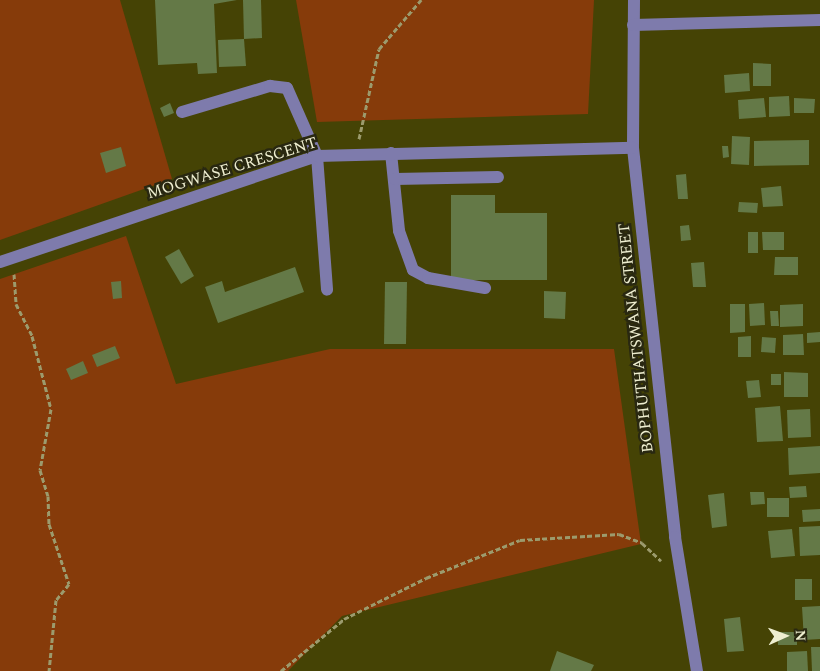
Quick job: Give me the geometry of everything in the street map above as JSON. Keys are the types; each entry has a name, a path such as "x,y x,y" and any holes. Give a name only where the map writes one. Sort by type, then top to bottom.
{"street":[{"name":"BOPHUTHATSWANA STREET","path":"634,0 632,148 682,583 697,671"},
{"path":"633,25 820,20"},
{"path":"182,112 270,86 287,88 317,156 327,290"},
{"name":"MOGWASE CRESCENT","path":"6,260 317,156 356,153 632,148"},
{"path":"391,153 399,231 413,270 428,278 485,288"},
{"path":"395,179 498,177"}],"path":[{"path":"356,153 380,49 421,0"},
{"path":"6,260 16,304 32,336 51,409 40,470 48,496 49,524 69,584 56,600 49,671"},
{"path":"281,671 344,619 426,578 520,540 619,534 642,543 682,583"}],"shaded area":[{"path":"0,0 120,0 172,179 0,240"},
{"path":"296,0 594,0 588,114 317,122"},
{"path":"126,236 176,384 330,349 614,349 641,544 342,616 288,671 0,671 0,279"}],"building":[{"path":"155,0 237,0 214,4 217,73 198,74 197,63 158,65"},
{"path":"243,0 261,0 262,38 244,39"},
{"path":"244,39 246,66 219,67 218,40"},
{"path":"753,63 771,64 771,86 753,86"},
{"path":"749,73 750,91 725,93 724,75"},
{"path":"789,96 790,116 769,117 769,97"},
{"path":"764,98 766,117 739,119 738,100"},
{"path":"794,98 815,99 814,113 794,113"},
{"path":"170,103 174,113 164,117 160,108"},
{"path":"732,136 750,137 749,165 731,164"},
{"path":"809,140 809,165 754,166 754,141"},
{"path":"722,146 728,146 729,157 723,158"},
{"path":"121,147 126,166 106,173 100,153"},
{"path":"686,174 688,199 678,199 676,175"},
{"path":"781,186 783,206 763,207 761,188"},
{"path":"451,195 495,195 495,213 547,213 547,280 451,280"},
{"path":"739,202 758,203 757,213 738,212"},
{"path":"689,225 691,240 681,241 680,226"},
{"path":"748,232 758,232 758,253 748,253"},
{"path":"762,232 784,232 784,250 763,250"},
{"path":"179,249 194,276 181,284 165,257"},
{"path":"775,257 798,257 798,275 774,275"},
{"path":"704,262 706,287 693,287 691,263"},
{"path":"295,267 304,292 218,323 205,287 222,281 225,292"},
{"path":"121,281 122,298 113,299 111,282"},
{"path":"385,282 407,282 406,344 384,344"},
{"path":"544,291 566,292 565,319 544,318"},
{"path":"764,303 765,325 750,326 749,304"},
{"path":"730,304 745,304 745,332 730,333"},
{"path":"803,304 803,326 780,327 780,305"},
{"path":"770,311 778,311 779,326 771,326"},
{"path":"820,332 820,342 807,343 807,333"},
{"path":"803,334 804,355 783,355 783,335"},
{"path":"751,336 751,357 738,357 738,337"},
{"path":"762,337 776,338 775,353 761,352"},
{"path":"115,346 120,358 97,367 92,355"},
{"path":"83,361 88,373 71,380 66,369"},
{"path":"784,372 808,373 808,397 784,397"},
{"path":"771,374 781,374 781,385 771,385"},
{"path":"759,380 761,397 748,398 746,381"},
{"path":"780,406 783,441 757,442 755,408"},
{"path":"810,409 811,437 788,438 787,410"},
{"path":"820,446 820,473 789,475 788,448"},
{"path":"806,486 807,497 790,498 789,487"},
{"path":"750,492 764,492 765,504 751,505"},
{"path":"724,493 727,526 712,528 708,495"},
{"path":"767,498 789,498 789,517 767,517"},
{"path":"820,509 820,521 803,522 802,510"},
{"path":"820,526 820,555 800,556 799,527"},
{"path":"792,529 795,556 771,558 768,531"},
{"path":"795,579 812,579 812,600 795,600"},
{"path":"820,606 820,639 804,640 802,607"},
{"path":"740,617 744,651 727,652 724,619"},
{"path":"778,632 797,632 797,645 778,645"},
{"path":"811,647 820,647 820,671 812,671"},
{"path":"557,651 594,665 591,671 550,671"},
{"path":"807,651 808,671 787,671 787,652"}]}
